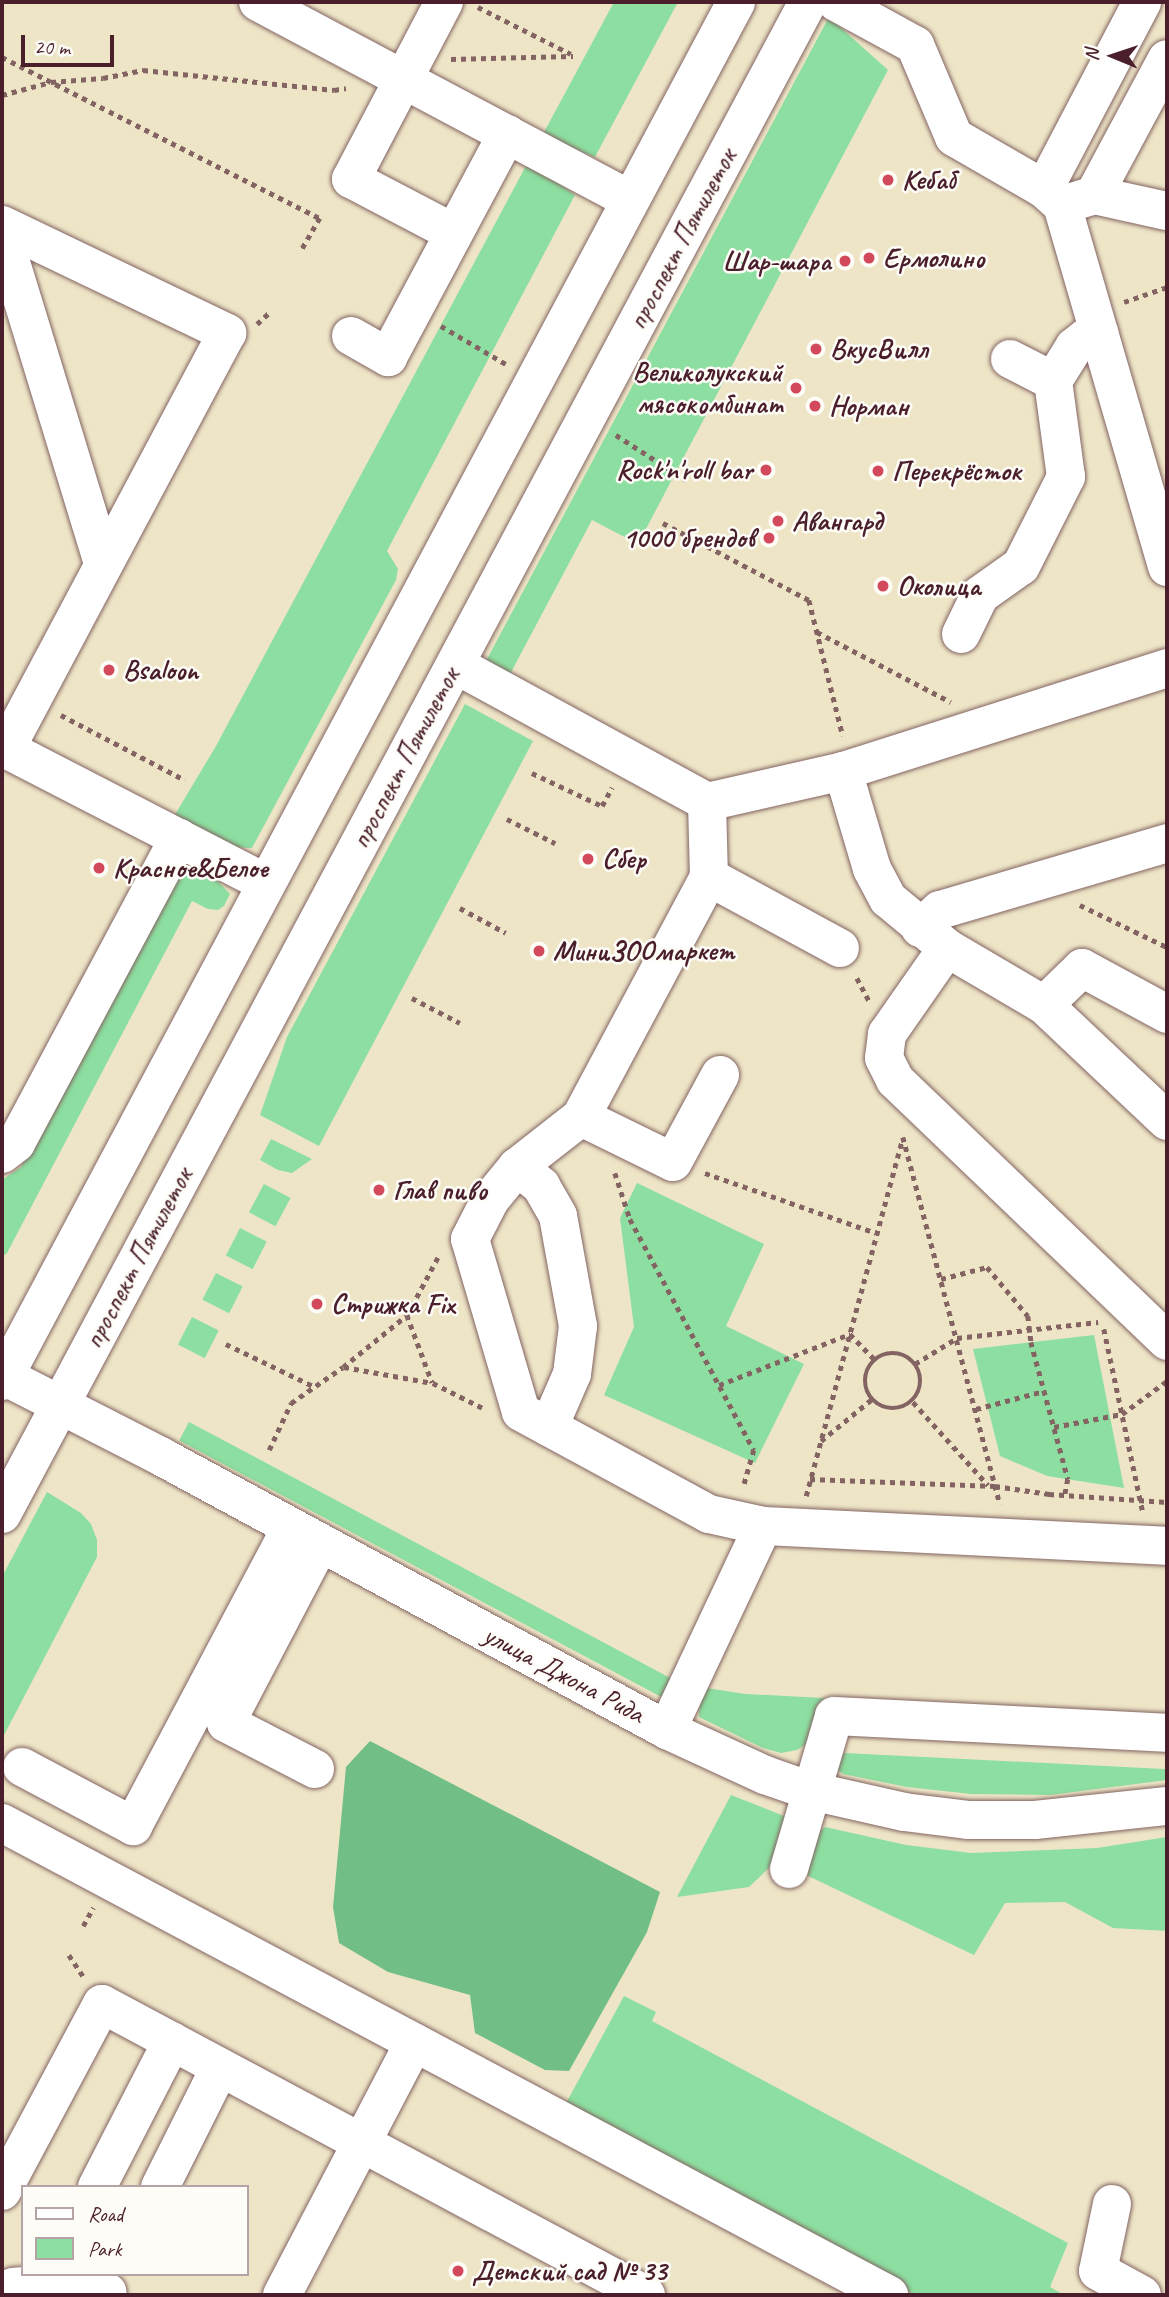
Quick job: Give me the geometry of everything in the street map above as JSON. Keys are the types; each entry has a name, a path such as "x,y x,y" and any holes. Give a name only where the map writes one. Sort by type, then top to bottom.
{"street":[{"path":"258,2 408,70 507,134 630,200"},
{"path":"444,2 351,179 454,233"},
{"path":"3,1378 736,2"},
{"name":"проспект Пятилеток","path":"2,1514 808,2"},
{"path":"836,2 915,45 954,137 1067,196 1167,211"},
{"path":"1142,2 1067,196 1097,323 1167,567"},
{"path":"1067,196 1167,60"},
{"path":"351,336 388,357 507,134"},
{"path":"2,225 227,333 3,750 267,883"},
{"path":"2,233 103,564"},
{"path":"961,634 980,595 1021,566 1066,477 1054,381 1074,347 1087,337 1097,323"},
{"path":"1010,359 1054,381"},
{"path":"456,665 707,802 843,771 1167,668"},
{"path":"843,771 872,869 888,899 934,938 1044,1005 1167,1121"},
{"path":"707,802 709,877 590,1122 517,1167 490,1200 470,1239 535,1420 709,1514 765,1525 1156,1546"},
{"path":"2,1154 16,1143 179,838"},
{"path":"1167,843 940,910 934,938 887,1034 884,1058 895,1080 1167,1341"},
{"path":"709,877 840,948"},
{"path":"1044,1005 1082,968 1167,1014"},
{"path":"590,1122 673,1162 720,1074"},
{"path":"517,1167 541,1186 558,1216 579,1326 572,1374 535,1420"},
{"name":"улица Джона Рида","path":"3,1378 60,1405 306,1535 667,1730 765,1775 811,1791 904,1812 968,1820 1035,1820 1167,1807"},
{"path":"667,1730 765,1525"},
{"path":"22,1767 133,1826 306,1535"},
{"path":"306,1535 226,1723 315,1769"},
{"path":"789,1869 834,1716 1167,1733"},
{"path":"2,1823 890,2295"},
{"path":"2,2192 102,2004 646,2295"},
{"path":"98,2185 172,2041"},
{"path":"282,2295 414,2042"},
{"path":"161,2185 220,2067"},
{"path":"1112,2204 1098,2271 1142,2295"},
{"path":"8,2295 13,2287 49,2279 111,2287"}],"path":[{"path":"408,70 573,56 468,2"},
{"path":"2,57 320,218 301,251"},
{"path":"2,95 51,82 103,78 144,69 320,89 348,88"},
{"path":"1097,323 1167,287"},
{"path":"254,326 270,312"},
{"path":"663,523 809,600 846,747 843,771"},
{"path":"817,632 950,700 962,733"},
{"path":"51,710 185,780"},
{"path":"531,774 602,806 627,758"},
{"path":"507,819 555,843"},
{"path":"1035,883 1167,947"},
{"path":"460,908 506,933"},
{"path":"840,948 887,1034"},
{"path":"412,998 460,1024"},
{"path":"895,1080 903,1138 1008,1539"},
{"path":"590,1122 631,1219 754,1450 765,1525"},
{"path":"765,1525 810,1479 903,1138"},
{"path":"673,1162 876,1233"},
{"path":"269,1450 291,1403 344,1367 407,1315 443,1250 470,1239"},
{"path":"941,1279 987,1267 1028,1317 1044,1391 1068,1479 1065,1495"},
{"path":"407,1315 433,1383"},
{"path":"915,1364 957,1338 1103,1321 1140,1500 1145,1521 1156,1546"},
{"path":"719,1385 850,1334"},
{"path":"850,1334 875,1360"},
{"path":"226,1344 314,1387"},
{"path":"892,1353 901,1354 915,1364 921,1388 913,1402 902,1408 888,1409 872,1399 867,1392 866,1375 875,1360 892,1353"},
{"path":"344,1367 433,1383 498,1416 535,1420"},
{"path":"1054,1427 1122,1414 1167,1381"},
{"path":"976,1409 1044,1391"},
{"path":"819,1443 872,1399"},
{"path":"913,1402 988,1485"},
{"path":"810,1479 988,1485 1065,1495 1167,1502"}],"green space":[{"path":"614,2 678,2 595,157 542,136"},
{"path":"829,17 888,70 638,544 592,520 509,676 485,663"},
{"path":"528,162 575,195 387,551 398,569 396,580 252,848 226,847 173,818 216,746"},
{"path":"465,704 533,741 319,1146 260,1115 287,1037"},
{"path":"198,868 209,872 230,894 224,906 218,910 208,909 192,901 7,1253 2,1257 2,1180 21,1167 176,876 186,869"},
{"path":"271,1139 312,1159 292,1173 278,1170 260,1160"},
{"path":"637,1183 764,1244 726,1326 804,1364 755,1463 604,1395 634,1327 620,1218"},
{"path":"264,1184 290,1198 275,1226 249,1212"},
{"path":"240,1228 267,1242 253,1269 226,1256"},
{"path":"216,1273 243,1287 229,1313 202,1300"},
{"path":"192,1317 219,1331 205,1358 178,1345"},
{"path":"1094,1335 1124,1488 1047,1476 1000,1456 973,1349"},
{"path":"189,1422 676,1681 667,1700 179,1441"},
{"path":"47,1492 81,1513 91,1524 97,1540 97,1557 2,1739 2,1577"},
{"path":"700,1687 745,1694 824,1698 820,1724 812,1740 797,1750 781,1753 763,1748 699,1717"},
{"path":"370,1741 660,1892 647,1932 569,2071 545,2070 475,2033 470,1995 388,1972 339,1943 333,1907 346,1767"},
{"path":"845,1753 1167,1769 1167,1780 1050,1795 971,1794 907,1787 843,1774 838,1770 839,1756"},
{"path":"731,1795 784,1816 785,1825 773,1864 749,1887 677,1897"},
{"path":"825,1827 906,1845 971,1853 1097,1848 1167,1837 1167,1931 1113,1928 1065,1902 1005,1903 974,1955 804,1874 817,1834"},
{"path":"624,1996 656,2012 652,2021 1068,2243 1050,2287 1064,2295 915,2295 564,2107"}],"place":[{"name":"Кебаб","path":"888,180"},
{"name":"Ермолино","path":"869,258"},
{"name":"Шар-шара","path":"845,261"},
{"name":"ВкусВилл","path":"816,349"},
{"name":"Великолукский мясокомбинат","path":"796,388"},
{"name":"Норман","path":"815,406"},
{"name":"Rock'n'roll bar","path":"766,470"},
{"name":"Перекрёсток","path":"878,471"},
{"name":"Авангард","path":"778,521"},
{"name":"1000 брендов","path":"769,538"},
{"name":"Околица","path":"883,586"},
{"name":"Bsaloon","path":"109,670"},
{"name":"Сбер","path":"588,859"},
{"name":"Красное&Белое","path":"99,868"},
{"name":"МиниЗООмаркет","path":"539,951"},
{"name":"Глав пиво","path":"379,1190"},
{"name":"Стрижка Fix","path":"317,1304"},
{"name":"Детский сад № 33","path":"458,2271"}]}
